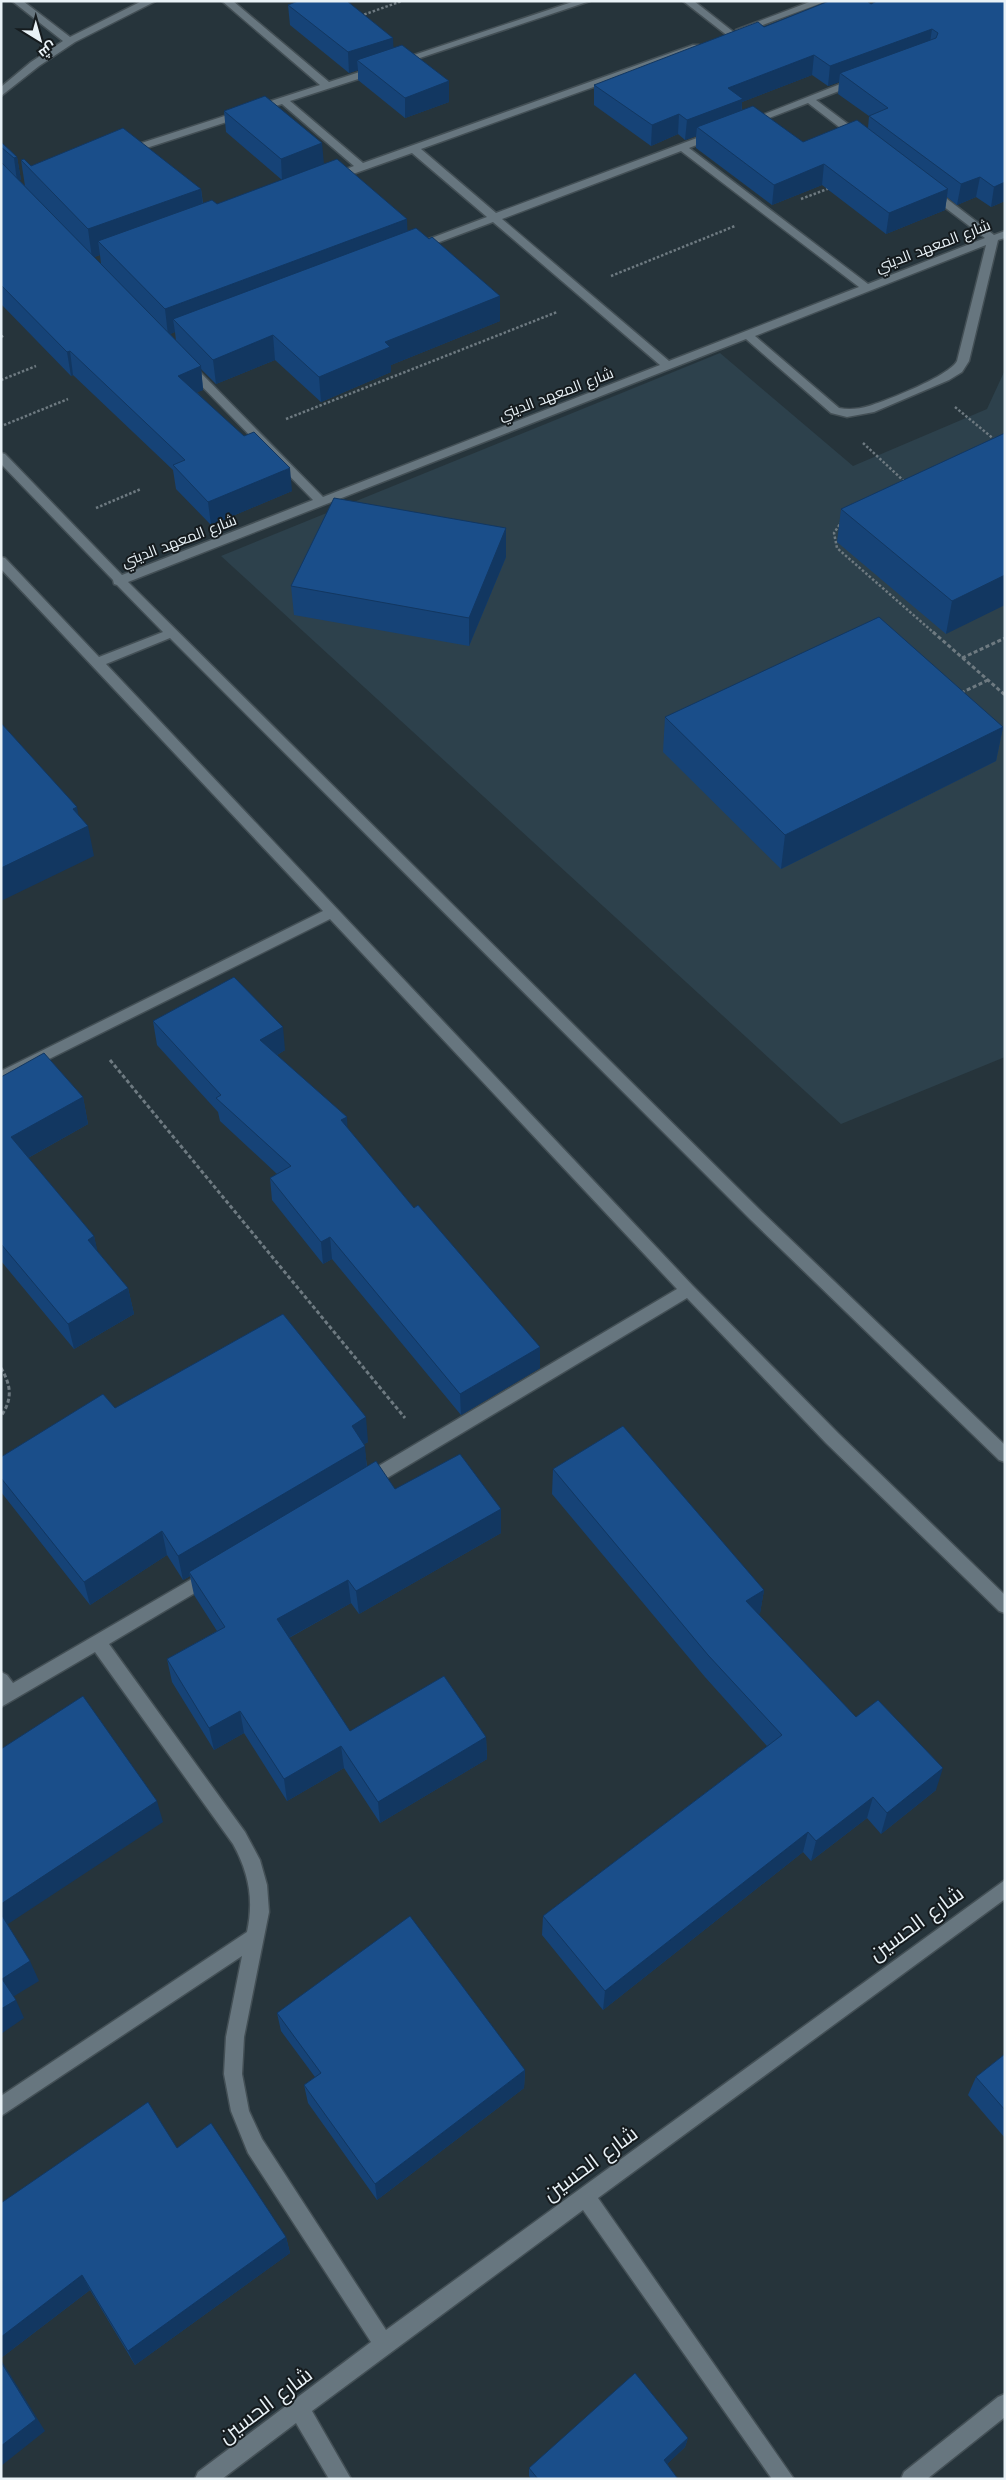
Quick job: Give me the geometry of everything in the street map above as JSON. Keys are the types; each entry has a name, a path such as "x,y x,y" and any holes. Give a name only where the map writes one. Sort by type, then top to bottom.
{"street":[{"path":"18,1 69,41"},
{"path":"1,93 33,65 69,41 111,18 152,1"},
{"path":"227,1 327,86"},
{"path":"116,154 586,1"},
{"path":"688,1 727,35 822,1"},
{"path":"323,181 703,44"},
{"path":"403,252 873,75"},
{"path":"809,99 870,145"},
{"path":"283,100 360,167"},
{"path":"682,147 867,288"},
{"path":"413,148 668,366"},
{"path":"747,335 835,411 847,413 870,410 958,370 962,361 993,239 923,186"},
{"name":"شارع المعهد الديني","path":"118,581 1005,234"},
{"path":"179,356 321,502"},
{"path":"1,457 118,581 784,1243 924,1380 1005,1455"},
{"path":"1,561 688,1290 832,1438 1005,1606"},
{"path":"97,663 171,633"},
{"path":"1,1078 331,912"},
{"path":"352,1491 688,1290"},
{"path":"4,1691 98,1642 225,1566"},
{"path":"98,1642 239,1838 251,1860 258,1885 260,1912 235,2037 233,2074 240,2111 255,2146 384,2344"},
{"name":"شارع الحسين","path":"205,2479 584,2196 1005,1888"},
{"path":"1,2107 254,1938"},
{"path":"584,2196 784,2479"},
{"path":"911,2479 1005,2404"},
{"path":"299,2409 341,2479"}],"path":[{"path":"402,1 357,17 407,59"},
{"path":"253,432 589,299"},
{"path":"1,337 5,335"},
{"path":"1,380 36,366"},
{"path":"905,395 946,400 998,442"},
{"path":"1,426 68,399"},
{"path":"870,410 855,436 913,489"},
{"path":"62,522 141,489"},
{"path":"847,519 839,522 834,530 833,539 837,548 1005,695"},
{"path":"962,658 1005,638"},
{"path":"954,696 988,680"},
{"path":"88,1034 428,1446"},
{"path":"1,1368 10,1381 11,1397 1,1416"}],"shaded area":[{"path":"720,353 853,466 987,409 1005,370 1005,1057 841,1124 221,556"}],"building":[{"path":"298,1 347,1 393,38 348,52 288,5"},
{"path":"829,1 867,1 871,4 877,1 1005,1 1005,182 994,187 980,177 961,184 869,116 888,108 840,73 936,38 938,33 932,29 830,66 814,55 728,88 743,99 687,120 679,114 652,125 594,85 758,22 764,27"},
{"path":"402,45 449,81 405,98 357,60"},
{"path":"265,96 322,143 281,159 224,111"},
{"path":"753,106 803,142 857,120 948,189 889,213 824,164 774,185 697,127"},
{"path":"123,128 201,189 88,229 21,160 24,159 31,166"},
{"path":"1,142 17,157 14,158 1,147"},
{"path":"337,159 407,219 165,309 98,241 212,200 217,204"},
{"path":"1,162 201,366 178,376 244,436 254,432 290,468 208,502 173,465 185,460 70,351 67,352 1,285"},
{"path":"416,228 429,239 432,237 500,296 385,342 390,347 319,377 273,335 213,360 173,319"},
{"path":"1005,433 1005,575 952,601 841,509"},
{"path":"334,498 506,528 469,618 291,586"},
{"path":"879,617 1003,727 785,835 665,717"},
{"path":"1,723 77,807 73,809 88,826 1,868"},
{"path":"234,977 283,1027 260,1040 347,1117 341,1120 414,1208 418,1205 540,1347 460,1394 330,1237 321,1242 270,1178 291,1166 216,1098 221,1095 153,1021"},
{"path":"44,1053 83,1097 11,1137 94,1236 88,1240 128,1288 68,1324 1,1244 1,1077"},
{"path":"283,1314 366,1417 352,1426 365,1446 178,1556 162,1531 84,1582 1,1478 1,1457 103,1394 115,1408"},
{"path":"623,1426 764,1590 746,1601 856,1717 878,1700 943,1768 887,1813 873,1797 816,1841 808,1832 605,1991 543,1916 782,1735 708,1655 553,1469"},
{"path":"460,1454 501,1509 356,1591 348,1580 277,1619 350,1731 444,1676 486,1737 378,1802 341,1746 284,1779 240,1711 209,1728 167,1659 225,1627 189,1572 376,1461 395,1489"},
{"path":"83,1696 157,1801 1,1904 1,1749"},
{"path":"1,1914 30,1961 2,1979 16,2000 1,2009"},
{"path":"410,1916 525,2070 375,2184 304,2085 321,2073 277,2013"},
{"path":"1005,2054 1005,2110 976,2077"},
{"path":"148,2102 177,2148 211,2123 286,2237 128,2351 82,2275 1,2337 1,2203"},
{"path":"1,2362 36,2419 1,2446"},
{"path":"635,2373 688,2438 664,2460 678,2479 538,2479 529,2468"}]}
